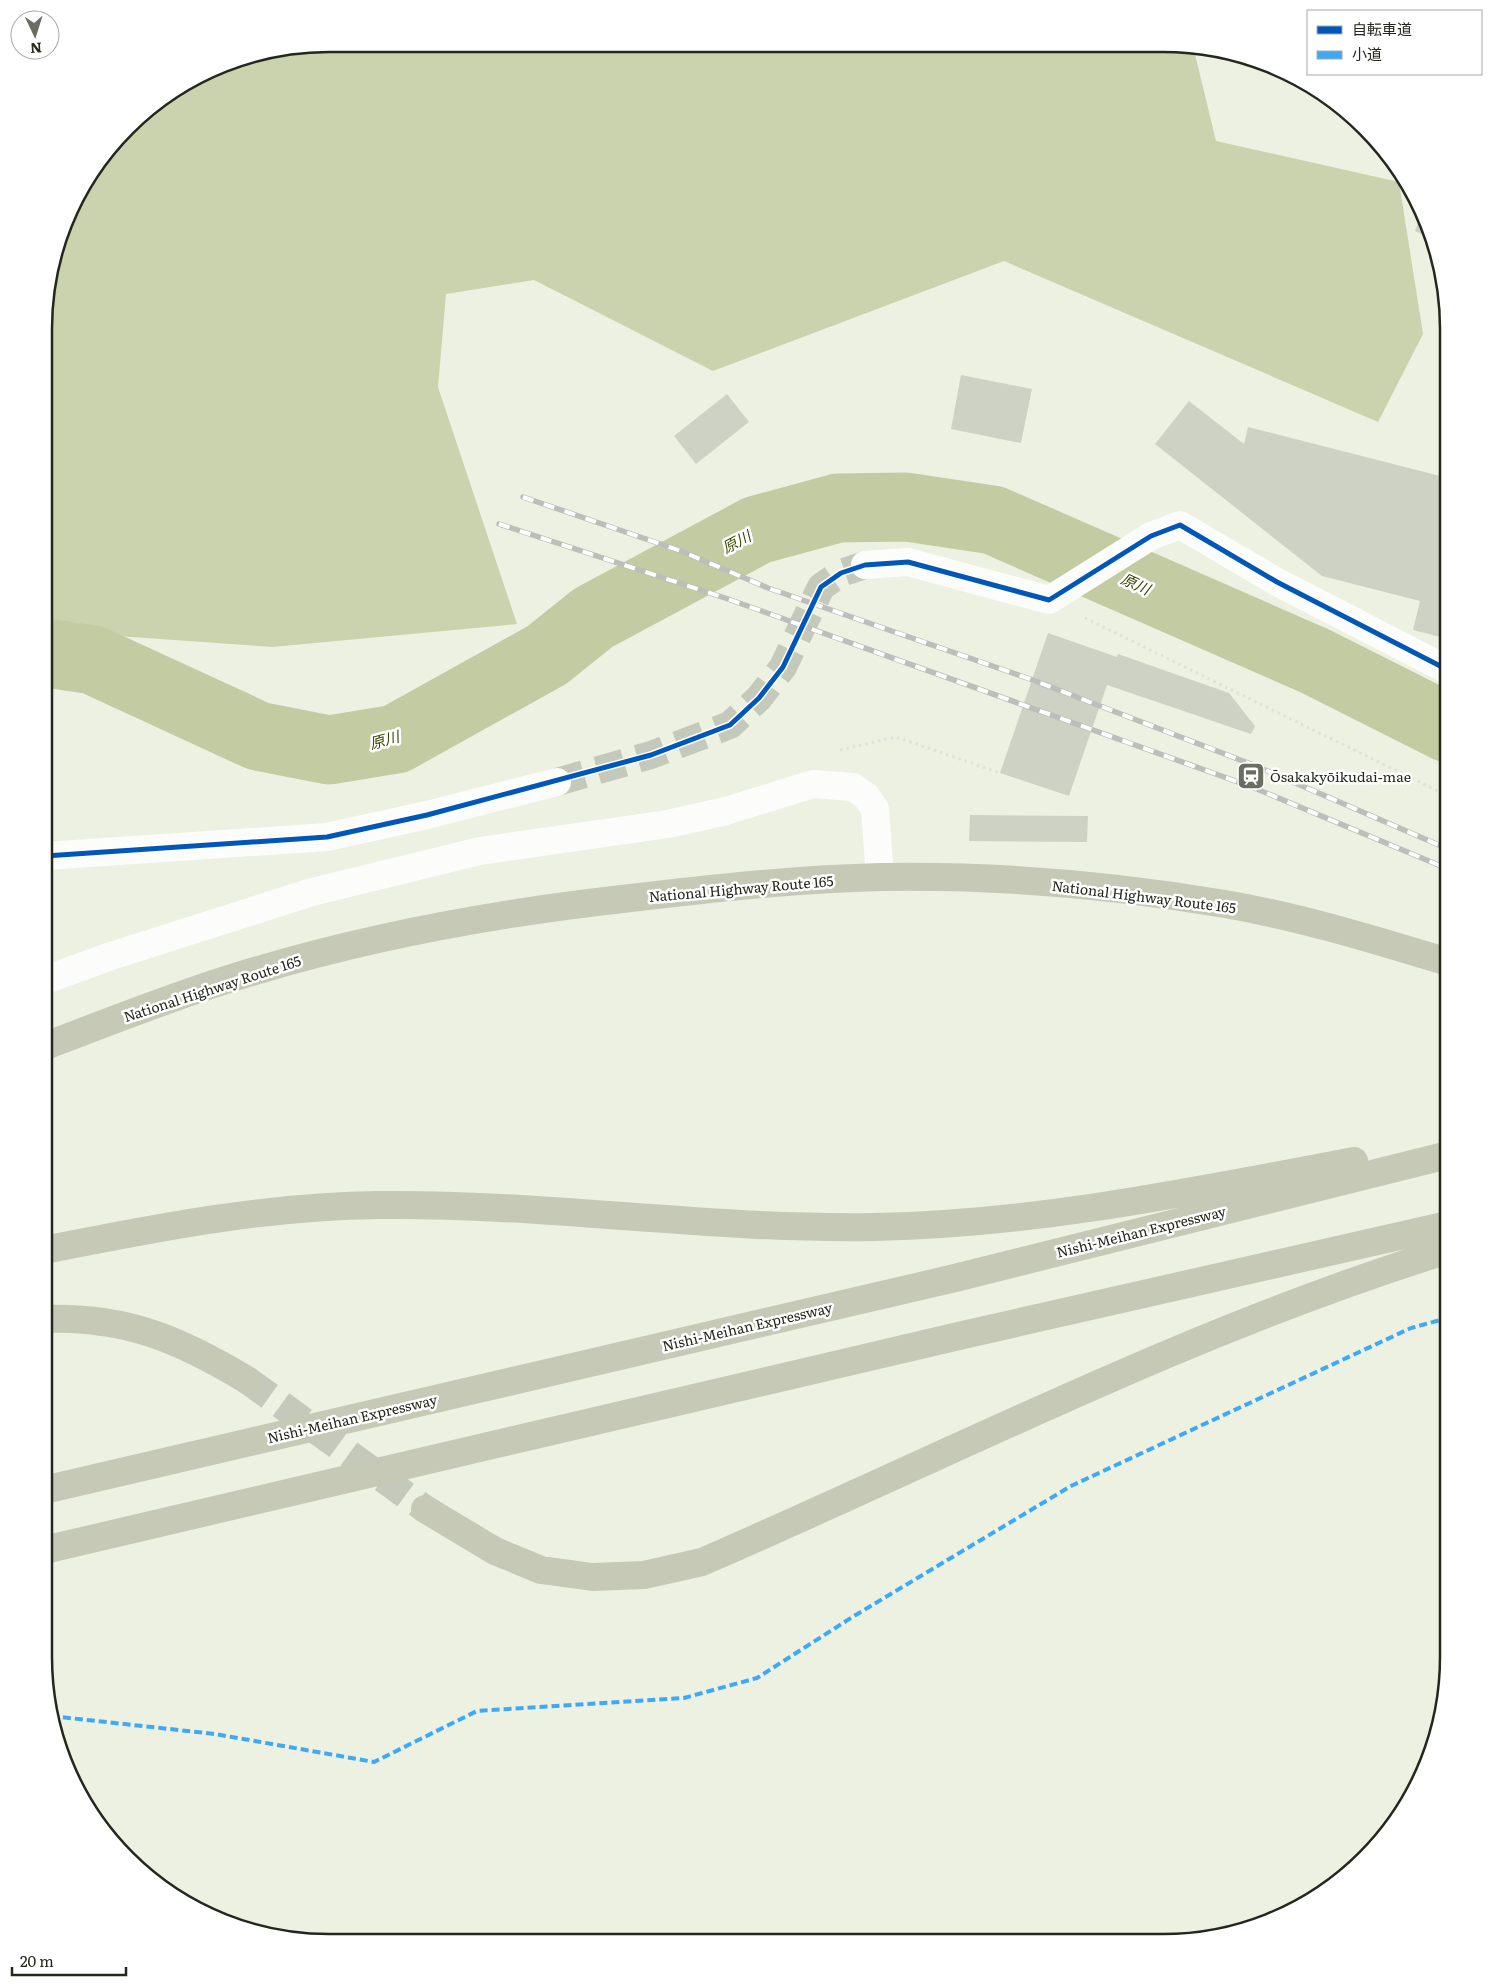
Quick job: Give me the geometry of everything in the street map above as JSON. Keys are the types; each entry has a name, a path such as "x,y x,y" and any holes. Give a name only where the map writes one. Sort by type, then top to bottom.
{"highway":[{"name":"National Highway Route 165","path":"52,1043 252,971 342,946 436,927 576,904 720,887 880,877 992,880 1106,889 1226,904 1337,929 1440,960"},
{"path":"52,1249 221,1217 377,1205 461,1206 786,1227 876,1227 966,1223 1139,1201 1440,1145"},
{"name":"Nishi-Meihan Expressway","path":"52,1488 955,1278 1440,1157"},
{"path":"52,1548 962,1335 1440,1227"},
{"path":"425,1509 495,1551 541,1570 592,1577 644,1575 702,1562 1131,1369 1269,1312 1440,1253"},
{"path":"52,1320 109,1322 161,1334 205,1354 247,1380"}],"street":[{"path":"865,565 908,562 1048,600 1151,536 1180,526 1277,582 1440,666"},
{"path":"52,856 327,837 557,782"},
{"path":"52,977 111,956 312,892 480,851 668,824 726,811 813,784 853,787 866,796 875,809 880,877"}],"path":[{"path":"1048,600 1440,792"}],"green space":[{"path":"330,52 1180,53 1195,55 1216,141 1396,181 1400,187 1423,334 1378,422 1004,261 713,371 534,280 446,294 438,387 517,624 272,647 52,631 52,330 58,276 67,241 81,207 99,176 121,147 147,121 191,90 241,67 276,58"}],"building":[{"path":"1418,224 1422,234 1415,231"},
{"path":"961,375 1032,389 1021,443 951,429"},
{"path":"727,394 749,422 696,464 674,436"},
{"path":"1189,401 1244,444 1248,427 1440,476 1440,637 1413,630 1420,601 1322,576 1155,444"},
{"path":"1048,633 1117,657 1118,654 1229,693 1255,726 1251,734 1107,685 1069,796 1000,773"},
{"path":"970,815 1088,816 1087,842 969,841"}],"waterway":[{"name":"原川","path":"52,654 93,660 258,736 329,750 396,739 547,655 593,618 757,530 838,508 906,507 993,520 1315,661 1440,724"}],"tunnel":[{"path":"557,782 651,755 730,725 759,698 783,667 821,587 841,573 865,565"},
{"path":"247,1380 425,1509"}],"railway":[{"path":"523,497 681,551 768,588 1030,679 1256,766 1440,846"},
{"path":"499,524 728,599 1252,787 1440,866"}],"marked path":[{"path":"59,1717 215,1734 374,1762 477,1711 684,1698 757,1678 854,1616 1071,1486 1411,1328 1440,1320"}],"cycle path":[{"path":"52,856 327,837 427,815 651,755 730,725 759,698 783,667 821,587 841,573 865,565 908,562 1049,600 1151,536 1180,525 1277,582 1440,666"}],"place":[{"name":"Ōsakakyōikudai-mae","path":"1251,776"}]}
